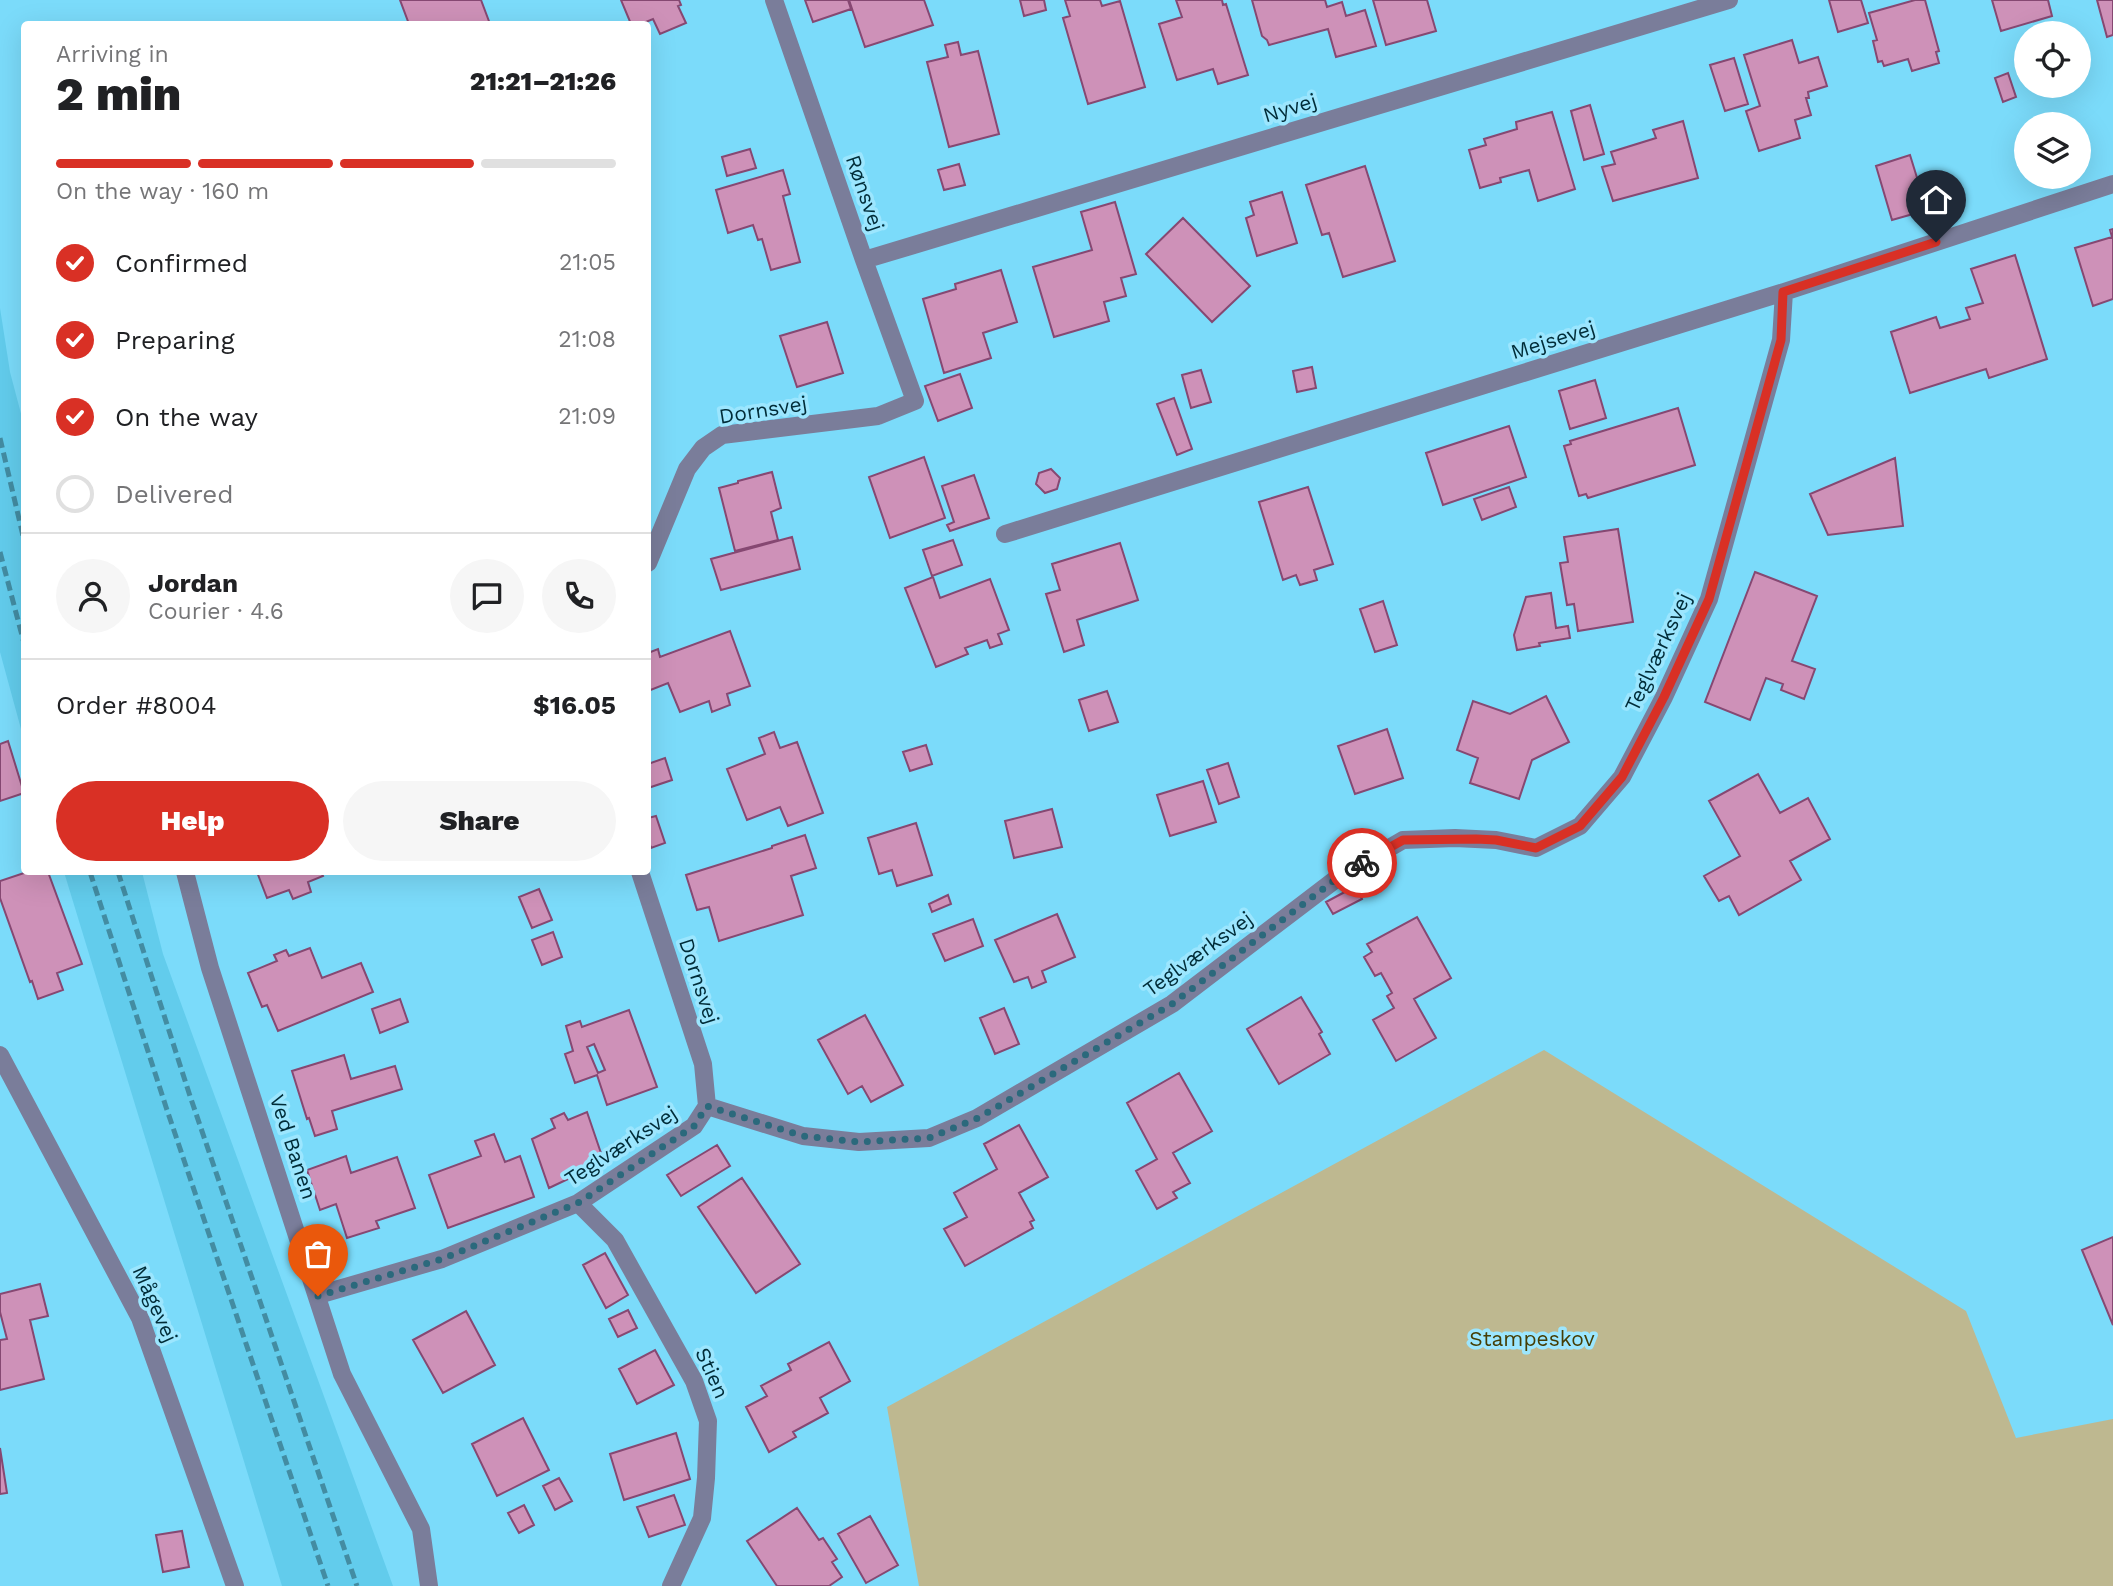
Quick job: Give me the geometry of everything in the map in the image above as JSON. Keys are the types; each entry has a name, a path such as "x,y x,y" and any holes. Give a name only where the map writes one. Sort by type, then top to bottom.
{"street":[{"name":"Rønsvej","path":"774,0 915,401"},
{"name":"Nyvej","path":"864,260 1729,0"},
{"name":"Mejsevej","path":"1006,534 1783,292 2113,184"},
{"name":"Teglværksvej","path":"318,1296 442,1259 578,1203 694,1126 707,1106 803,1136 859,1142 929,1138 978,1118 1172,1004 1336,879 1403,840 1496,840 1536,848 1580,826 1622,777 1664,697 1709,599 1781,340 1783,292"},
{"name":"Dornsvej","path":"651,556 687,469 703,448 722,435 878,416 915,401"},
{"name":"Ved Banen","path":"186,875 211,968 342,1374 421,1530 429,1586"},
{"name":"Dornsvej","path":"641,875 703,1064 707,1106"},
{"name":"Mågevej","path":"0,1055 140,1318 235,1586"},
{"name":"Stien","path":"578,1203 615,1240 694,1381 708,1421 702,1518 671,1586"}],"shaded area":[{"path":"0,308 10,372 21,414 21,729 0,652"},
{"path":"65,875 143,875 163,954 393,1586 282,1586"}],"green space":[{"name":"Stampeskov","path":"1544,1050 1966,1311 2016,1438 2113,1419 2113,1586 919,1586 887,1407"}],"building":[{"path":"400,0 481,0 489,21 408,21"},
{"path":"621,0 679,0 681,5 678,6 686,23 660,34 653,19 630,21"},
{"path":"805,0 848,0 851,9 813,22"},
{"path":"849,0 924,0 933,25 865,47"},
{"path":"1020,0 1044,0 1046,10 1024,16"},
{"path":"1065,0 1100,0 1102,6 1120,1 1145,87 1088,104 1063,18 1070,16"},
{"path":"1176,0 1222,0 1223,5 1226,4 1248,75 1218,84 1213,69 1177,80 1159,24 1182,17"},
{"path":"1252,0 1325,0 1327,7 1342,2 1346,16 1365,10 1376,46 1336,57 1328,29 1269,45 1262,36"},
{"path":"1373,0 1427,0 1436,31 1386,45"},
{"path":"1829,0 1861,0 1868,23 1838,32"},
{"path":"1915,0 1925,0 1939,51 1936,52 1939,63 1912,71 1908,59 1884,66 1882,61 1878,62 1873,41 1877,40 1869,13"},
{"path":"1992,0 2048,0 2052,16 2035,21 2014,21 2014,27 2001,31"},
{"path":"2097,0 2113,0 2113,35 2107,37"},
{"path":"1792,40 1799,63 1818,57 1827,86 1808,92 1809,98 1806,98 1811,115 1795,120 1800,138 1759,151 1746,111 1760,106 1744,55"},
{"path":"958,42 961,55 978,51 999,134 949,147 927,62 948,57 945,45"},
{"path":"1734,58 1748,104 1725,111 1710,65"},
{"path":"2008,73 2014,98 2003,102 1995,78"},
{"path":"1590,105 1604,154 1584,160 1571,111"},
{"path":"1552,112 1575,189 1538,201 1529,170 1500,178 1501,182 1480,188 1469,150 1486,145 1484,139 1517,129 1516,122"},
{"path":"1683,121 1698,178 1613,201 1602,167 1615,164 1611,152 1656,138 1653,130"},
{"path":"750,149 756,168 727,176 722,157"},
{"path":"1910,155 1927,210 1892,220 1876,166"},
{"path":"959,164 965,185 944,190 938,170"},
{"path":"1365,166 1395,261 1343,277 1329,233 1322,235 1306,185"},
{"path":"783,170 790,194 783,196 800,262 771,270 762,239 758,240 753,225 728,233 716,190"},
{"path":"1282,192 1297,243 1257,256 1246,218 1254,215 1250,202"},
{"path":"1115,202 1136,274 1121,278 1126,296 1104,302 1109,321 1054,337 1033,267 1092,250 1081,212"},
{"path":"1183,218 1250,286 1212,322 1146,254"},
{"path":"2113,229 2113,299 2093,306 2075,248 2112,237 2110,230"},
{"path":"2015,255 2047,359 1989,378 1986,369 1910,393 1891,332 1936,317 1940,328 1970,319 1966,308 1983,303 1971,269"},
{"path":"1001,270 1017,322 983,333 991,358 944,373 923,299 956,289 955,284"},
{"path":"827,322 843,373 797,387 780,336"},
{"path":"1312,367 1316,388 1297,392 1293,371"},
{"path":"1201,370 1211,402 1191,408 1182,375"},
{"path":"960,374 972,408 938,421 925,386"},
{"path":"1595,380 1606,418 1570,429 1559,391"},
{"path":"1174,398 1192,449 1177,455 1157,404"},
{"path":"1678,408 1695,465 1588,498 1586,494 1579,496 1564,446 1571,444 1570,441"},
{"path":"1509,426 1526,477 1443,505 1426,453"},
{"path":"924,457 945,518 890,538 869,477"},
{"path":"1895,458 1903,526 1828,535 1810,494"},
{"path":"1051,469 1060,478 1057,489 1045,493 1036,484 1039,473"},
{"path":"772,472 781,508 771,512 778,540 735,551 719,488"},
{"path":"974,475 989,518 950,531 947,525 954,522 942,486"},
{"path":"1308,487 1333,564 1314,570 1317,580 1300,585 1296,575 1283,580 1259,502"},
{"path":"1509,487 1516,507 1482,520 1474,499"},
{"path":"1618,529 1633,622 1578,631 1574,604 1567,605 1560,563 1568,562 1564,537"},
{"path":"792,537 800,569 721,590 711,559"},
{"path":"953,540 962,565 932,576 923,550"},
{"path":"1120,543 1138,600 1077,620 1084,645 1064,652 1046,594 1060,590 1052,564"},
{"path":"1755,572 1817,596 1792,661 1815,669 1804,699 1781,690 1783,684 1766,678 1750,720 1705,702"},
{"path":"933,577 940,598 990,579 1009,630 998,634 1002,644 990,648 987,640 965,648 968,654 936,667 905,588"},
{"path":"1551,593 1556,628 1568,626 1570,638 1517,650 1514,635 1526,597"},
{"path":"1383,601 1397,645 1375,652 1360,609"},
{"path":"730,631 750,686 727,694 730,705 712,712 709,701 680,712 668,683 651,690 651,652 658,649 660,657"},
{"path":"1107,691 1118,722 1089,731 1079,700"},
{"path":"1546,696 1569,742 1532,760 1519,799 1470,783 1478,758 1457,750 1473,701 1510,714"},
{"path":"1387,729 1403,778 1355,794 1338,746"},
{"path":"774,732 780,748 797,742 823,813 788,826 780,807 747,820 727,769 765,754 759,738"},
{"path":"8,741 21,783 21,794 0,801 0,744"},
{"path":"926,745 932,764 910,771 903,752"},
{"path":"665,758 672,780 651,787 651,763"},
{"path":"1228,763 1239,797 1219,804 1207,770"},
{"path":"1758,774 1780,813 1808,798 1830,839 1790,861 1801,880 1739,915 1729,896 1719,901 1704,876 1740,856 1709,801"},
{"path":"1203,781 1216,822 1170,836 1157,795"},
{"path":"1052,809 1062,847 1014,858 1005,821"},
{"path":"656,816 665,843 651,848 651,817"},
{"path":"916,823 932,875 897,886 892,870 879,874 868,838"},
{"path":"805,835 816,868 791,876 803,915 719,941 709,907 697,910 686,875"},
{"path":"21,874 49,875 82,964 57,973 63,990 38,999 0,898 0,881"},
{"path":"258,875 323,876 308,882 311,892 293,899 289,890 267,898"},
{"path":"1356,886 1362,899 1333,914 1326,902"},
{"path":"539,889 552,920 532,928 519,897"},
{"path":"948,895 951,904 932,912 929,904"},
{"path":"1057,914 1075,957 1042,971 1046,982 1032,988 1028,977 1014,982 995,940"},
{"path":"1417,917 1451,978 1414,999 1436,1038 1396,1061 1373,1020 1394,1008 1387,996 1392,993 1381,973 1375,976 1364,957 1372,952 1367,944"},
{"path":"973,919 983,946 945,961 933,934"},
{"path":"553,932 562,957 542,965 532,940"},
{"path":"310,948 322,978 361,963 373,992 278,1031 267,1005 262,1007 248,973 277,961 274,955 286,950 289,956"},
{"path":"1301,997 1322,1032 1319,1034 1330,1054 1279,1084 1247,1029"},
{"path":"400,999 408,1022 380,1033 372,1009"},
{"path":"1004,1008 1019,1044 995,1054 980,1018"},
{"path":"629,1010 657,1087 607,1105 597,1075 575,1083 565,1054 573,1051 566,1026 580,1021 582,1027","holes":["594,1044 605,1070 598,1073 587,1047"]},
{"path":"865,1015 903,1085 871,1102 862,1086 848,1094 818,1040"},
{"path":"344,1055 351,1079 395,1066 402,1089 332,1111 337,1129 315,1136 292,1071"},
{"path":"1179,1073 1212,1131 1173,1153 1190,1183 1173,1192 1177,1198 1157,1209 1136,1171 1157,1159 1127,1103"},
{"path":"587,1112 604,1162 549,1188 532,1139 555,1128 551,1119 564,1113 568,1120"},
{"path":"1019,1125 1048,1177 1019,1193 1034,1220 1030,1222 1033,1228 965,1266 944,1229 967,1217 954,1193 997,1169 984,1144"},
{"path":"494,1134 505,1162 520,1156 534,1197 448,1228 429,1175 481,1156 475,1141"},
{"path":"717,1145 730,1166 681,1196 667,1175"},
{"path":"346,1156 351,1173 397,1157 415,1208 376,1221 379,1228 347,1238 336,1204 320,1210 307,1170"},
{"path":"742,1178 800,1264 756,1293 698,1207"},
{"path":"2113,1237 2113,1325 2082,1250"},
{"path":"605,1253 628,1295 606,1308 583,1265"},
{"path":"40,1284 48,1316 30,1320 44,1379 0,1390 0,1340 7,1339 0,1312 0,1294"},
{"path":"628,1310 637,1328 618,1337 609,1319"},
{"path":"466,1311 495,1365 443,1393 413,1340"},
{"path":"829,1342 850,1381 820,1398 828,1413 793,1432 796,1437 769,1452 746,1407 767,1396 761,1386 791,1370 788,1364"},
{"path":"655,1350 674,1385 637,1404 619,1369"},
{"path":"523,1418 549,1470 497,1496 472,1444"},
{"path":"676,1433 690,1479 624,1500 610,1454"},
{"path":"0,1448 7,1493 0,1494"},
{"path":"559,1478 572,1501 555,1510 543,1486"},
{"path":"674,1495 685,1525 649,1537 637,1507"},
{"path":"524,1505 534,1525 519,1533 508,1513"},
{"path":"797,1508 819,1540 823,1538 837,1559 832,1562 842,1577 829,1586 777,1586 747,1541"},
{"path":"870,1516 898,1565 866,1583 838,1534"},
{"path":"182,1531 189,1567 163,1572 156,1535"}],"railway":[{"path":"0,438 21,527"},
{"path":"0,552 21,632"},
{"path":"91,875 166,1107 328,1586"},
{"path":"119,875 190,1096 357,1586"}],"way so far":[{"path":"318,1296 442,1259 578,1203 694,1126 707,1106 803,1136 859,1142 929,1138 978,1118 1172,1004 1336,879 1362,863"}],"route":[{"path":"1362,863 1403,840 1496,840 1536,848 1580,826 1622,777 1664,697 1709,599 1781,340 1783,292 1936,242"}]}
